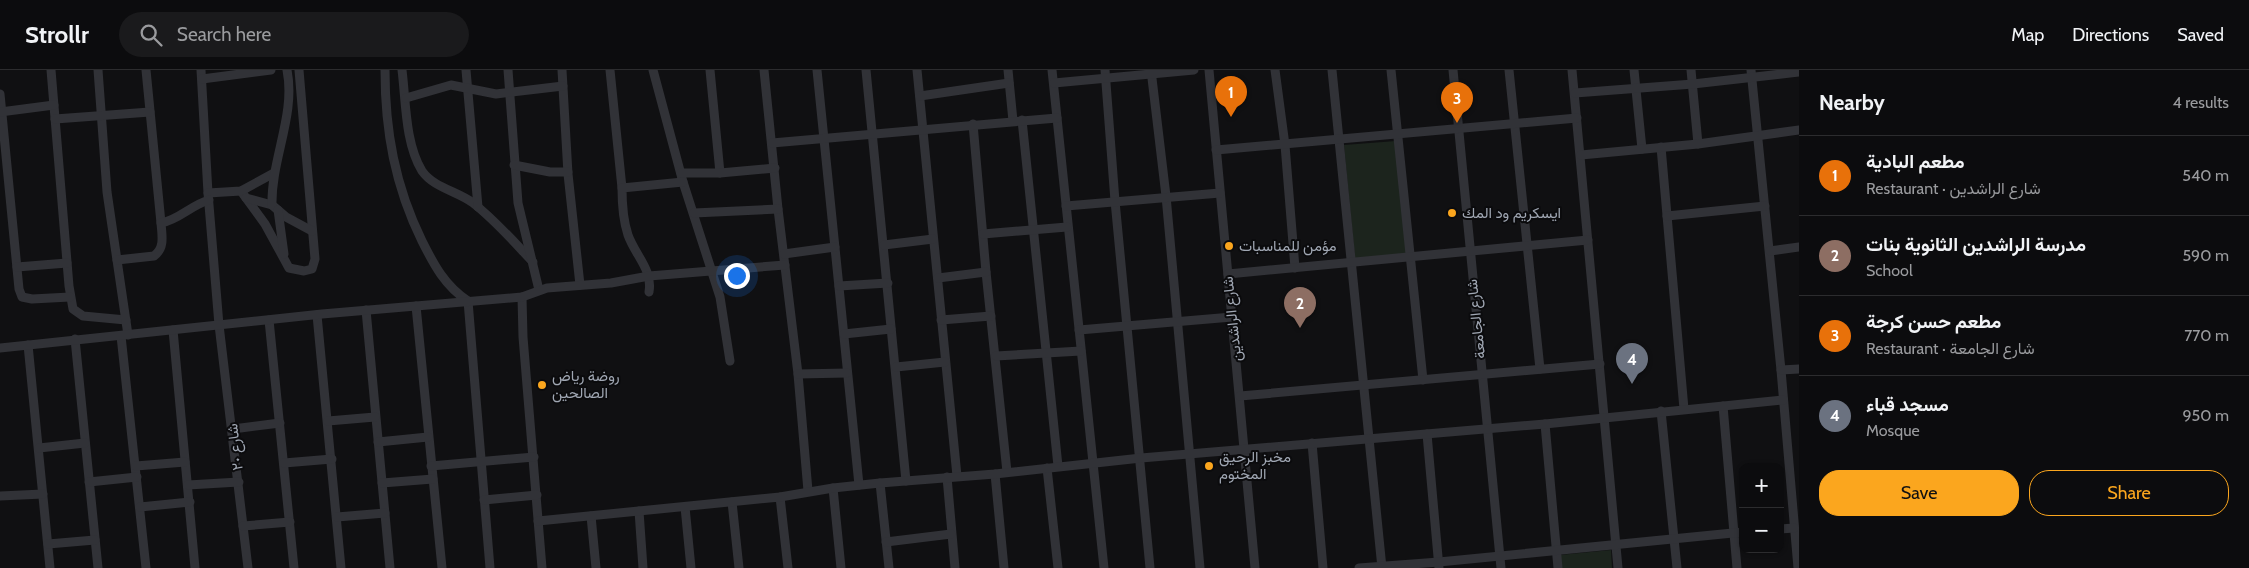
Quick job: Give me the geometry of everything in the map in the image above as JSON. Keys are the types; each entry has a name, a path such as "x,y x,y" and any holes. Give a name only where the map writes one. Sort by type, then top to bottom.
{"street":[{"path":"52,70 67,263 73,309 83,316 126,320"},
{"path":"98,70 107,192 126,320 124,335 146,568"},
{"path":"117,260 154,256 159,252 163,240 146,70"},
{"path":"202,74 271,70"},
{"path":"284,259 275,207 274,174 288,106 289,87 287,70"},
{"path":"243,194 265,224 289,268 304,271 312,269 315,259 298,70"},
{"path":"386,70 390,144 394,167 404,201 438,272 451,289 468,301"},
{"path":"402,70 412,141 422,170 431,182 465,198 478,207 533,262"},
{"path":"466,70 478,207"},
{"path":"508,70 514,166 524,230 539,290"},
{"path":"562,70 568,172 580,286"},
{"path":"610,70 628,235 649,276 649,292"},
{"path":"653,70 683,182 720,297 730,361"},
{"path":"710,70 720,173"},
{"path":"764,70 778,209 798,374 808,492"},
{"path":"817,70 859,485"},
{"path":"866,70 906,481"},
{"path":"917,70 958,476"},
{"path":"1008,70 1033,229 1058,466"},
{"path":"1052,70 1104,568"},
{"path":"1054,83 1105,74 1194,70"},
{"name":"شارع الراشدين","path":"1209,70 1255,568"},
{"path":"1275,70 1285,145 1295,268"},
{"path":"1332,70 1382,567"},
{"path":"1392,70 1423,380"},
{"name":"شارع الجامعة","path":"1453,70 1500,568"},
{"path":"1509,70 1540,369"},
{"path":"1572,70 1618,568"},
{"path":"1634,70 1642,149"},
{"path":"1692,70 1698,144"},
{"path":"1151,72 1166,196 1200,568"},
{"path":"1575,93 1693,84 1752,73 1799,72"},
{"path":"1752,73 1783,400 1795,496 1794,528 1798,568"},
{"name":"شارع ٢٠","path":"202,74 208,196 220,325 248,568"},
{"path":"1105,74 1115,201 1150,568"},
{"path":"920,96 1009,83"},
{"path":"406,98 446,86 468,87 490,94 563,86"},
{"path":"0,94 19,289 22,297 32,299 70,297"},
{"path":"1,112 54,105"},
{"path":"56,119 150,112"},
{"path":"772,143 1017,120 1057,118"},
{"path":"1216,150 1577,118"},
{"path":"973,124 1007,472"},
{"path":"1581,155 1698,144 1799,130"},
{"path":"1661,147 1684,409"},
{"path":"514,166 550,172 568,172"},
{"path":"681,173 720,173 775,168"},
{"path":"243,194 274,174"},
{"path":"622,188 683,182"},
{"path":"1066,206 1166,196 1220,193"},
{"path":"161,223 169,222 208,196 243,194 275,207 286,217 312,231"},
{"path":"1667,216 1765,206"},
{"path":"694,213 778,209"},
{"path":"983,234 1067,227"},
{"path":"884,245 933,239"},
{"path":"1228,274 1588,240"},
{"path":"784,254 835,247"},
{"path":"1770,251 1799,247"},
{"path":"18,267 67,263"},
{"path":"0,348 366,310 522,297 539,290 649,276 785,266"},
{"path":"938,278 986,272"},
{"path":"840,286 888,283"},
{"path":"522,297 523,337 542,568"},
{"path":"468,301 490,568"},
{"path":"416,306 442,568"},
{"path":"366,310 390,568"},
{"path":"317,315 342,568"},
{"path":"941,320 991,316"},
{"path":"1079,330 1177,320 1232,317"},
{"path":"269,320 294,568"},
{"path":"844,334 891,328"},
{"path":"173,330 195,568"},
{"path":"75,339 98,568"},
{"path":"28,345 50,568"},
{"path":"996,356 1081,351"},
{"path":"896,367 945,362"},
{"path":"1240,396 1600,364"},
{"path":"1781,370 1799,369"},
{"path":"798,374 847,372"},
{"path":"538,521 780,497 859,485 995,474 1094,462 1545,424 1783,400"},
{"path":"1723,406 1738,532 1737,568"},
{"path":"1661,411 1677,568"},
{"path":"328,421 376,417"},
{"path":"233,429 280,423"},
{"path":"1545,424 1558,568"},
{"path":"1427,434 1439,565"},
{"path":"378,442 428,438"},
{"path":"38,448 85,443"},
{"path":"1312,443 1323,568"},
{"path":"432,466 534,457"},
{"path":"284,463 332,459"},
{"path":"136,466 185,462"},
{"path":"1047,468 1058,568"},
{"path":"995,474 1004,568"},
{"path":"89,482 137,477"},
{"path":"947,477 955,568"},
{"path":"382,483 433,480"},
{"path":"188,485 239,482"},
{"path":"880,483 889,568"},
{"path":"833,488 841,568"},
{"path":"0,496 43,494"},
{"path":"484,500 537,495"},
{"path":"780,497 788,568"},
{"path":"140,507 190,502"},
{"path":"732,502 739,568"},
{"path":"685,507 691,568"},
{"path":"638,511 644,568"},
{"path":"337,517 385,512"},
{"path":"591,516 596,568"},
{"path":"243,526 290,522"},
{"path":"1784,529 1794,528"},
{"path":"1359,568 1439,565 1499,556 1738,532"},
{"path":"886,542 952,534"},
{"path":"48,544 95,540"}],"shaded area":[{"path":"1396,141 1407,254 1355,259 1344,145"},
{"path":"1611,550 1612,568 1562,568 1560,555"}],"place":[{"name":"مطعم البادية","path":"1231,117"},
{"name":"مطعم حسن كرجة","path":"1457,123"},
{"name":"ايسكريم ود المك","path":"1452,213"},
{"name":"مؤمن للمناسبات","path":"1229,246"},
{"name":"مدرسة الراشدين الثانوية بنات","path":"1300,328"},
{"name":"مسجد قباء","path":"1632,384"},
{"name":"روضة رياض الصالحين","path":"542,385"},
{"name":"مخبز الرحيق المختوم","path":"1209,466"}]}
